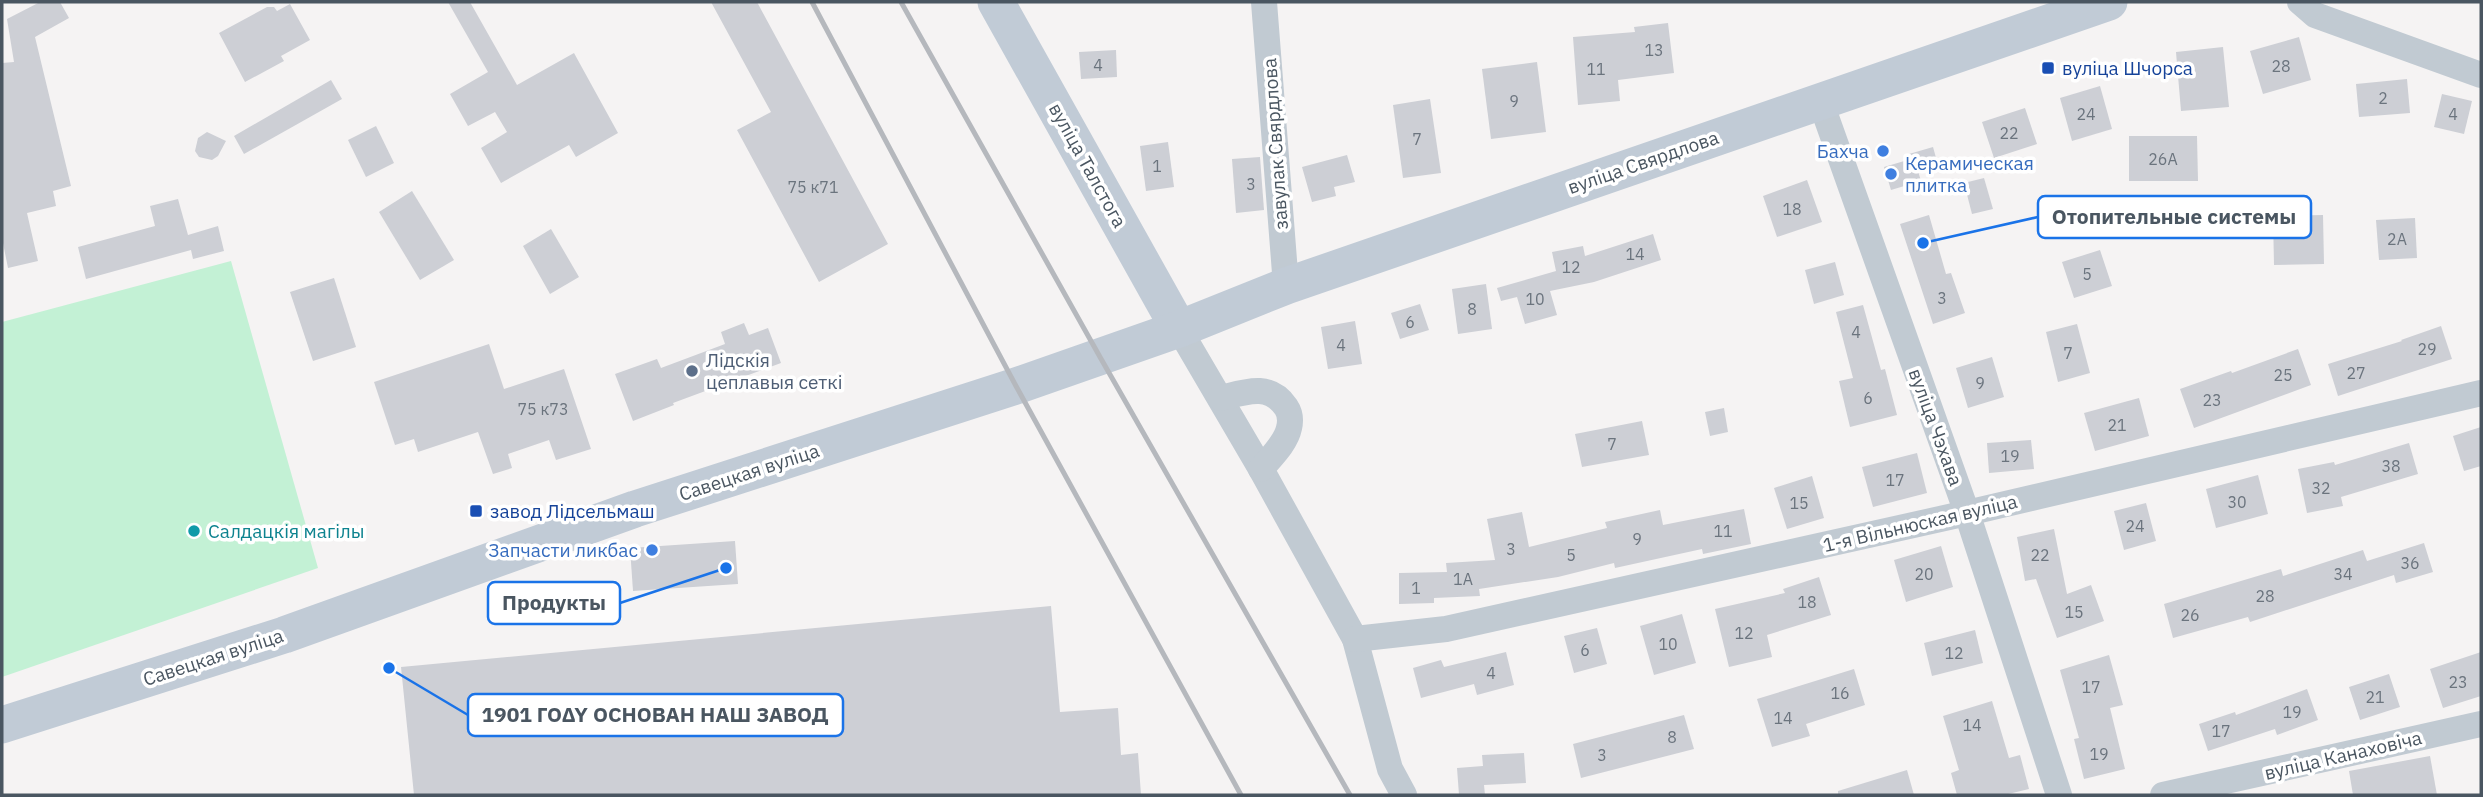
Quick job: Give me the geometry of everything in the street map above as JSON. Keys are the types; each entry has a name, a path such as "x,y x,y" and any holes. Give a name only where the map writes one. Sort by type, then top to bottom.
{"main road":[{"name":"вуліца Талстога","path":"996,2 1179,329"},
{"name":"вуліца Свярдлова","path":"1179,329 1286,286 2109,2"},
{"name":"Савецкая вуліца","path":"2,725 284,635 635,509 1016,386 1179,329"}],"street":[{"name":"завулак Свярдлова","path":"1264,2 1286,286"},
{"path":"2300,2 2315,15 2481,75"},
{"name":"вуліца Чэхава","path":"1820,100 1967,513 2059,795"},
{"path":"1179,329 1221,398 1355,639 1390,769 1404,795"},
{"path":"1221,398 1246,391 1266,391 1279,397 1290,413 1289,429 1261,469"},
{"name":"1-я Вільнюская вуліца","path":"1355,639 1446,629 1967,513 2481,393"},
{"name":"вуліца Канаховіча","path":"2163,795 2481,724"}],"green space":[{"path":"231,261 318,568 2,677 2,322"}],"building":[{"path":"40,2 60,2 69,18 35,37 71,186 53,191 56,206 27,213 38,261 8,268 2,238 2,63 14,62 7,19"},
{"path":"448,2 470,2 517,85 574,53 618,133 576,157 569,145 501,183 481,148 507,132 495,112 468,126 450,94 488,72"},
{"path":"711,2 757,2 888,244 819,282 737,130 771,112"},
{"path":"290,4 310,40 281,56 284,61 245,82 219,33 267,7 274,7 277,11"},
{"path":"1668,23 1674,73 1618,80 1620,101 1578,105 1573,37 1635,32 1634,27"},
{"path":"2299,37 2311,80 2263,94 2250,51"},
{"path":"2223,47 2229,107 2181,111 2176,52"},
{"path":"1116,50 1117,77 1081,79 1079,52"},
{"path":"1537,62 1546,132 1491,139 1482,69"},
{"path":"2407,79 2410,113 2359,117 2356,84"},
{"path":"331,80 342,99 244,154 234,136"},
{"path":"2100,86 2112,129 2072,141 2060,98"},
{"path":"2442,94 2472,101 2464,134 2434,127"},
{"path":"1430,99 1441,173 1403,178 1393,105"},
{"path":"2025,108 2037,144 1994,158 1982,122"},
{"path":"376,126 394,163 366,177 348,140"},
{"path":"207,132 226,141 218,156 212,160 199,157 195,151 198,138"},
{"path":"2129,136 2197,136 2198,181 2129,181"},
{"path":"1168,142 1174,187 1146,191 1140,146"},
{"path":"1933,147 1938,165 1918,171 1921,181 1891,190 1884,167 1911,159 1909,154"},
{"path":"1347,155 1355,182 1334,187 1336,196 1312,202 1302,167"},
{"path":"1260,157 1264,210 1236,213 1232,159"},
{"path":"1984,178 1993,209 1972,214 1964,183"},
{"path":"1807,180 1822,222 1777,237 1763,196"},
{"path":"412,191 454,260 420,280 379,212"},
{"path":"178,199 188,235 218,226 224,251 193,259 191,250 86,279 78,247 155,226 150,206"},
{"path":"1929,215 1946,274 1951,273 1965,313 1933,324 1900,224"},
{"path":"2323,215 2324,264 2274,265 2273,216"},
{"path":"2415,218 2417,258 2379,260 2376,220"},
{"path":"551,229 579,277 550,294 523,246"},
{"path":"1653,234 1661,260 1594,282 1550,291 1557,315 1525,324 1517,297 1501,301 1497,288 1556,271 1552,252 1583,246 1585,256"},
{"path":"2100,250 2112,286 2074,298 2062,262"},
{"path":"1835,262 1844,295 1814,304 1805,270"},
{"path":"334,278 356,347 313,361 290,292"},
{"path":"1486,284 1492,329 1458,334 1452,289"},
{"path":"1420,304 1429,330 1400,339 1391,313"},
{"path":"1863,305 1881,370 1885,369 1897,415 1850,427 1839,381 1853,378 1836,312"},
{"path":"1355,321 1362,364 1328,369 1321,327"},
{"name":"Лідскія цеплавыя сеткі","path":"744,323 749,335 768,328 781,363 673,403 674,405 633,421 615,374 657,359 661,368 725,344 721,332"},
{"path":"2077,324 2090,373 2058,382 2046,332"},
{"path":"2441,326 2452,359 2338,396 2328,364"},
{"path":"489,344 504,389 564,369 591,449 556,460 549,440 508,454 512,468 493,474 478,432 418,452 414,439 395,445 374,382"},
{"path":"2298,349 2311,385 2194,428 2180,389"},
{"path":"1992,357 2004,397 1968,408 1956,368"},
{"path":"2139,398 2149,436 2095,451 2084,413"},
{"path":"1724,408 1728,432 1710,436 1705,412"},
{"path":"1642,421 1649,455 1582,467 1575,434"},
{"path":"2481,427 2481,466 2464,471 2453,436"},
{"path":"2031,440 2034,469 1989,473 1987,443"},
{"path":"2409,443 2418,474 2341,497 2343,506 2307,513 2298,469 2334,462 2335,465"},
{"path":"1917,453 1927,493 1873,507 1862,467"},
{"path":"2258,475 2268,514 2216,528 2206,489"},
{"path":"1812,476 1824,518 1787,529 1774,488"},
{"path":"2146,503 2156,541 2124,550 2114,511"},
{"path":"1744,509 1751,544 1703,554 1702,549 1615,568 1614,563 1558,577 1479,589 1480,596 1434,598 1434,603 1399,604 1399,573 1447,572 1446,563 1495,560 1487,519 1522,512 1529,547 1607,528 1605,522 1660,510 1663,525"},
{"path":"2054,529 2067,594 2091,585 2104,621 2057,638 2036,579 2025,581 2017,537"},
{"path":"735,541 738,584 633,591 630,548"},
{"path":"2424,543 2433,572 2396,583 2394,575 2250,622 2248,617 2173,638 2164,604 2281,569 2283,576 2363,550 2367,561"},
{"path":"1941,546 1953,587 1906,602 1894,560"},
{"path":"1819,577 1831,615 1767,635 1772,657 1729,667 1715,609 1785,593 1783,589"},
{"path":"1051,606 1060,712 1118,708 1121,755 1138,753 1141,795 414,795 401,667"},
{"path":"1682,614 1696,663 1654,675 1640,626"},
{"path":"1597,628 1607,664 1574,673 1564,636"},
{"path":"1975,630 1983,663 1932,676 1924,643"},
{"path":"1506,652 1514,685 1477,695 1474,684 1421,698 1413,668 1441,660 1444,667"},
{"path":"2481,652 2481,696 2443,708 2430,669"},
{"path":"2109,655 2123,705 2110,708 2125,769 2084,779 2074,739 2079,738 2060,670"},
{"path":"1854,669 1865,705 1806,724 1810,736 1772,747 1757,699"},
{"path":"2389,674 2400,707 2360,720 2349,687"},
{"path":"2307,689 2318,720 2277,735 2275,729 2208,751 2199,724 2235,712 2236,715"},
{"path":"1992,701 2009,758 2020,755 2029,789 2004,795 1957,795 1951,773 1959,770 1943,716"},
{"path":"1684,715 1694,749 1581,778 1573,744"},
{"path":"1524,753 1526,783 1484,785 1485,795 1459,795 1457,768 1483,766 1482,755"},
{"path":"2430,756 2437,795 2353,795 2349,771"},
{"path":"1907,770 1914,795 1838,795 1838,791"}],"railway":[{"path":"812,2 1016,386 1241,795"},
{"path":"901,2 1350,795"}],"place":[{"name":"вуліца Шчорса","path":"2048,68"},
{"name":"Бахча","path":"1883,151"},
{"name":"Керамическая плитка","path":"1891,174"},
{"name":"Отопительные системы","path":"1923,243"},
{"name":"Лідскія цеплавыя сеткі","path":"692,371"},
{"name":"завод Лідсельмаш","path":"476,511"},
{"name":"Салдацкія магілы","path":"194,531"},
{"name":"Запчасти ликбас","path":"652,550"},
{"name":"Продукты","path":"726,568"},
{"name":"1901 ΓΟΔΥ ОСНОВАН НАШ ЗАВОД","path":"389,668"}]}
